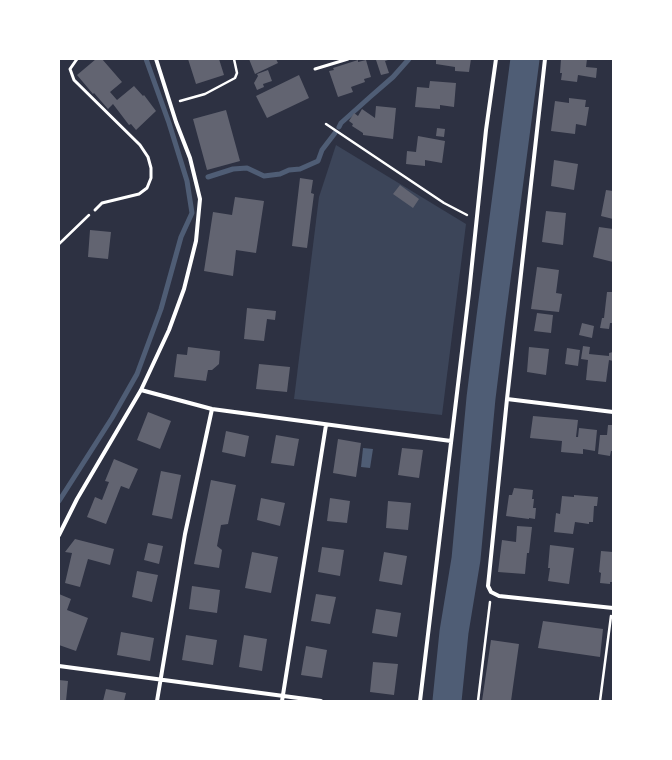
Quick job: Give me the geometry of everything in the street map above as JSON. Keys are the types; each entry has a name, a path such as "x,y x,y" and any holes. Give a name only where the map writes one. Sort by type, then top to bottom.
{"street":[{"path":"59,534 76,499 141,390 168,330 184,289 196,241 200,199 190,158 170,104 156,59"},
{"path":"420,701 469,293 486,130 496,59"},
{"path":"545,59 507,399 488,586 491,592 499,596 613,608"},
{"path":"141,390 212,409 451,441"},
{"path":"507,399 613,412"},
{"path":"157,701 185,534 212,409"},
{"path":"282,699 326,425"},
{"path":"59,666 282,699 321,701"}],"lane":[{"path":"77,59 70,69 74,80 140,144 148,157 151,168 151,178 147,188 139,194 102,203 94,210"},
{"path":"315,69 348,59"}],"path":[{"path":"170,104 205,94 235,78 237,73 234,59"},
{"path":"326,124 444,203 476,220"},
{"path":"59,244 90,214"},
{"path":"478,701 491,592"},
{"path":"600,701 613,608"}],"shaded area":[{"path":"336,145 466,224 442,415 294,399 319,197"},
{"path":"363,448 373,449 370,468 361,467"}],"building":[{"path":"96,59 102,59 122,82 110,92 117,100 134,86 143,96 144,95 156,111 136,130 131,124 129,125 113,104 108,109 77,75"},
{"path":"188,59 219,59 224,75 196,84"},
{"path":"249,59 276,59 278,63 255,74"},
{"path":"391,59 385,61 389,73 381,75 376,60"},
{"path":"436,59 471,59 469,72 455,71 455,67 436,64"},
{"path":"561,59 587,59 586,67 597,68 596,78 578,75 577,82 561,80"},
{"path":"358,60 358,62 366,60 371,77 364,79 365,82 351,87 353,92 338,97 329,71 334,70 333,68"},
{"path":"268,70 272,81 263,84 264,87 257,90 254,83 258,76 257,74"},
{"path":"299,75 309,98 267,118 256,96"},
{"path":"430,81 456,83 454,107 440,105 440,109 415,107 417,87 429,88"},
{"path":"569,98 586,100 585,107 589,107 586,126 576,124 575,134 551,131 555,101 569,103"},
{"path":"376,106 396,108 393,139 363,135 363,133 352,126 353,124 349,121 354,113 358,116 362,109 375,118"},
{"path":"226,110 240,161 207,170 193,119"},
{"path":"437,128 445,129 444,137 436,136"},
{"path":"418,136 445,141 442,163 425,160 425,166 406,164 407,151 416,152"},
{"path":"554,160 578,164 574,190 551,186"},
{"path":"300,178 313,180 311,193 314,194 307,248 292,246"},
{"path":"400,185 419,199 413,208 393,194"},
{"path":"606,190 613,191 613,219 601,216"},
{"path":"235,197 264,201 256,253 236,250 233,276 204,271 213,212 232,215"},
{"path":"546,211 566,213 563,245 542,242"},
{"path":"599,227 613,229 613,262 593,257"},
{"path":"90,230 111,232 108,259 88,257"},
{"path":"537,267 559,270 556,293 562,294 559,312 531,309"},
{"path":"607,292 613,292 613,323 610,323 609,329 600,328 602,318 604,318"},
{"path":"247,308 276,311 275,320 267,319 264,341 244,339"},
{"path":"537,313 553,315 551,333 534,331"},
{"path":"582,323 594,326 592,338 579,335"},
{"path":"583,346 590,347 589,354 609,356 609,353 613,352 613,361 609,360 606,382 586,380 588,360 581,359"},
{"path":"188,347 220,351 219,364 212,370 208,370 206,381 174,377 177,354 187,355"},
{"path":"529,347 549,349 546,375 527,372"},
{"path":"567,348 580,350 578,366 565,364"},
{"path":"259,364 290,367 287,392 256,389"},
{"path":"148,412 171,421 160,449 137,440"},
{"path":"533,416 578,420 576,437 578,437 579,428 597,430 595,451 583,449 583,454 561,452 562,441 530,438"},
{"path":"608,425 613,425 613,451 611,451 610,456 598,454 600,435 607,435"},
{"path":"226,431 249,436 245,457 222,452"},
{"path":"276,435 299,439 294,466 271,463"},
{"path":"338,439 361,443 356,477 333,473"},
{"path":"402,448 423,450 419,478 398,475"},
{"path":"114,459 138,469 129,489 121,486 106,524 87,517 95,497 102,500 109,482 105,481"},
{"path":"161,471 181,475 172,519 152,515"},
{"path":"211,480 236,485 228,524 221,525 217,546 222,550 219,568 194,564"},
{"path":"514,488 533,490 533,508 536,508 535,519 506,516 509,495 512,495"},
{"path":"574,495 598,497 597,506 594,506 593,522 589,522 589,524 575,522 573,534 554,532 556,513 560,514 562,496 574,497"},
{"path":"261,498 285,503 280,526 257,520"},
{"path":"330,498 350,501 347,523 327,521"},
{"path":"388,501 411,503 408,530 386,528"},
{"path":"517,526 532,527 525,574 498,572 502,540 516,542"},
{"path":"75,539 114,549 110,565 88,559 80,587 65,583 72,553 65,552"},
{"path":"148,543 163,546 159,564 144,560"},
{"path":"550,545 574,548 569,584 548,581 550,568 548,568"},
{"path":"322,547 344,550 340,576 318,572"},
{"path":"601,551 613,552 613,582 610,582 610,584 600,583 601,573 599,572"},
{"path":"252,552 278,557 271,593 245,588"},
{"path":"384,552 407,556 402,585 379,581"},
{"path":"137,571 158,575 152,602 132,597"},
{"path":"192,586 220,590 217,613 189,609"},
{"path":"59,594 71,599 67,610 88,618 76,651 59,645"},
{"path":"316,594 336,597 330,624 311,621"},
{"path":"376,609 401,613 397,637 372,633"},
{"path":"543,621 603,629 600,657 538,648"},
{"path":"121,632 154,638 150,661 117,655"},
{"path":"186,635 217,640 213,665 182,660"},
{"path":"244,635 267,639 262,671 239,667"},
{"path":"491,640 519,644 511,701 482,701"},
{"path":"306,646 327,650 322,678 301,675"},
{"path":"373,662 398,664 394,695 370,692"},
{"path":"59,680 68,681 66,701 59,701"},
{"path":"106,689 126,693 124,701 103,701"}],"waterway":[{"path":"59,501 112,418 137,374 161,309 181,237 192,213 187,181 169,123 146,59"},
{"path":"339,127 341,123 393,77 409,59"},
{"path":"447,701 454,632 466,559 481,398 525,59"},
{"path":"208,177 233,169 247,168 264,176 300,169 318,161 322,150 335,133"}]}
